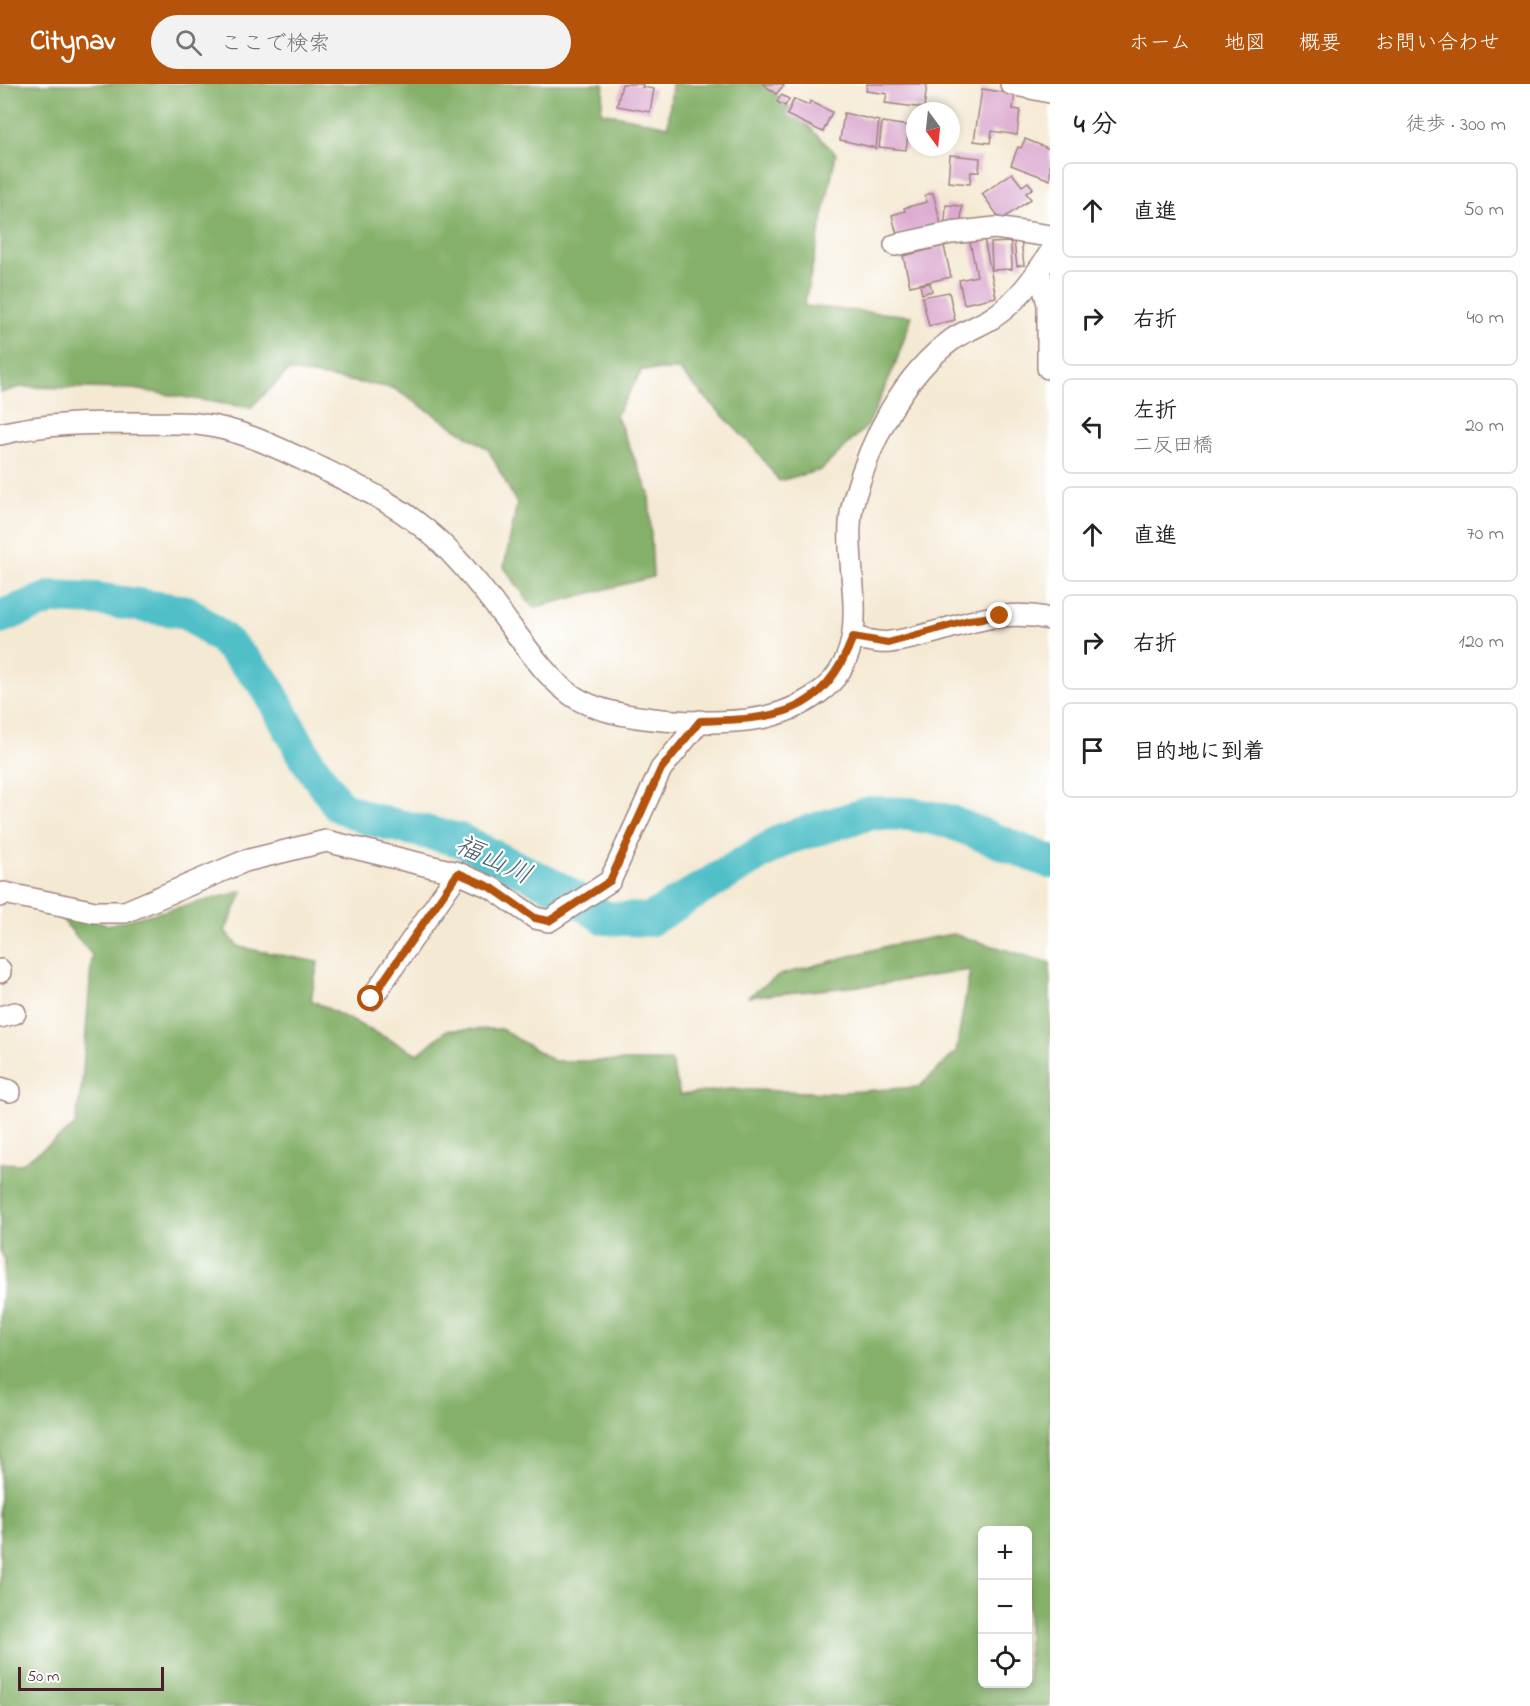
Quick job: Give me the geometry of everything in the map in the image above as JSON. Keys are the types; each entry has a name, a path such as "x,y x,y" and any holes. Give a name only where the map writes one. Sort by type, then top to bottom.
{"street":[{"path":"1011,84 1050,92"},
{"path":"895,245 951,233 995,228 1050,236"},
{"path":"1044,262 1048,304 1048,368"},
{"path":"0,434 39,424 197,424 252,436 380,498 418,522 450,551 549,677 590,707 621,715 700,721 768,717 796,707 827,686 844,660 853,637 855,603 850,572 851,517 854,499 872,448 907,384 927,361 954,338 991,318 1013,302 1044,262"},
{"path":"853,637 888,643 969,620 1012,616 1036,616 1050,619"},
{"path":"0,896 3,893 23,896 95,912 125,912 244,861 326,842 458,873 492,888 535,918 549,921 610,881 661,769 700,721"},
{"path":"371,999 458,873"}],"green space":[{"path":"0,84 604,84 601,112 668,126 672,84 766,84 836,154 804,306 912,316 895,365 868,425 821,470 779,481 755,449 679,370 642,370 616,415 649,493 653,577 533,608 504,567 517,504 488,449 393,388 289,371 250,408 133,389 21,387 0,393"},
{"path":"243,891 225,931 239,947 318,962 311,1000 418,1054 447,1030 501,1029 554,1061 671,1061 680,1095 730,1089 830,1093 919,1087 956,1052 970,970 881,984 747,997 780,975 891,945 953,934 1050,963 1050,1706 0,1706 0,1318 5,1260 0,1251 0,1163 21,1164 75,1126 82,1084 92,955 51,906 108,925"}],"building":[{"path":"622,84 643,84 642,87 654,89 650,112 617,106"},
{"path":"763,84 785,84 776,94"},
{"path":"867,84 927,84 925,102 906,102 906,106 885,103 887,94 866,91"},
{"path":"982,89 1015,94 1013,109 1020,110 1017,135 992,131 990,143 974,141"},
{"path":"781,95 789,99 785,106 777,102"},
{"path":"794,99 809,105 810,101 832,112 823,132 787,115"},
{"path":"844,113 879,121 876,148 840,140"},
{"path":"882,122 906,126 906,150 879,147"},
{"path":"1025,139 1050,149 1050,180 1011,165 1018,147 1021,148"},
{"path":"950,156 980,158 979,172 971,172 970,184 948,182"},
{"path":"1012,173 1022,186 1028,182 1033,188 1026,193 1031,199 1001,220 982,194"},
{"path":"933,193 941,224 897,235 892,215 905,211 904,208 927,202 925,195"},
{"path":"946,205 962,206 961,224 945,223"},
{"path":"984,239 996,297 964,304 959,280 977,276 970,242"},
{"path":"1021,241 1024,265 1017,266 1014,242"},
{"path":"1011,242 1012,269 992,270 991,243"},
{"path":"944,246 951,277 910,286 903,256"},
{"path":"930,283 932,291 922,294 920,285"},
{"path":"949,292 955,320 929,326 922,297"}],"waterway":[{"name":"福山川","path":"0,617 53,597 96,599 187,612 223,639 264,682 307,760 339,806 369,819 460,840 562,890 605,918 649,920 784,839 870,813 911,814 948,821 1050,862"}],"route":[{"path":"371,999 458,873 492,888 535,918 549,921 610,881 661,769 700,721 768,717 796,707 827,686 844,660 853,637 888,643 969,620 1000,616"}]}
